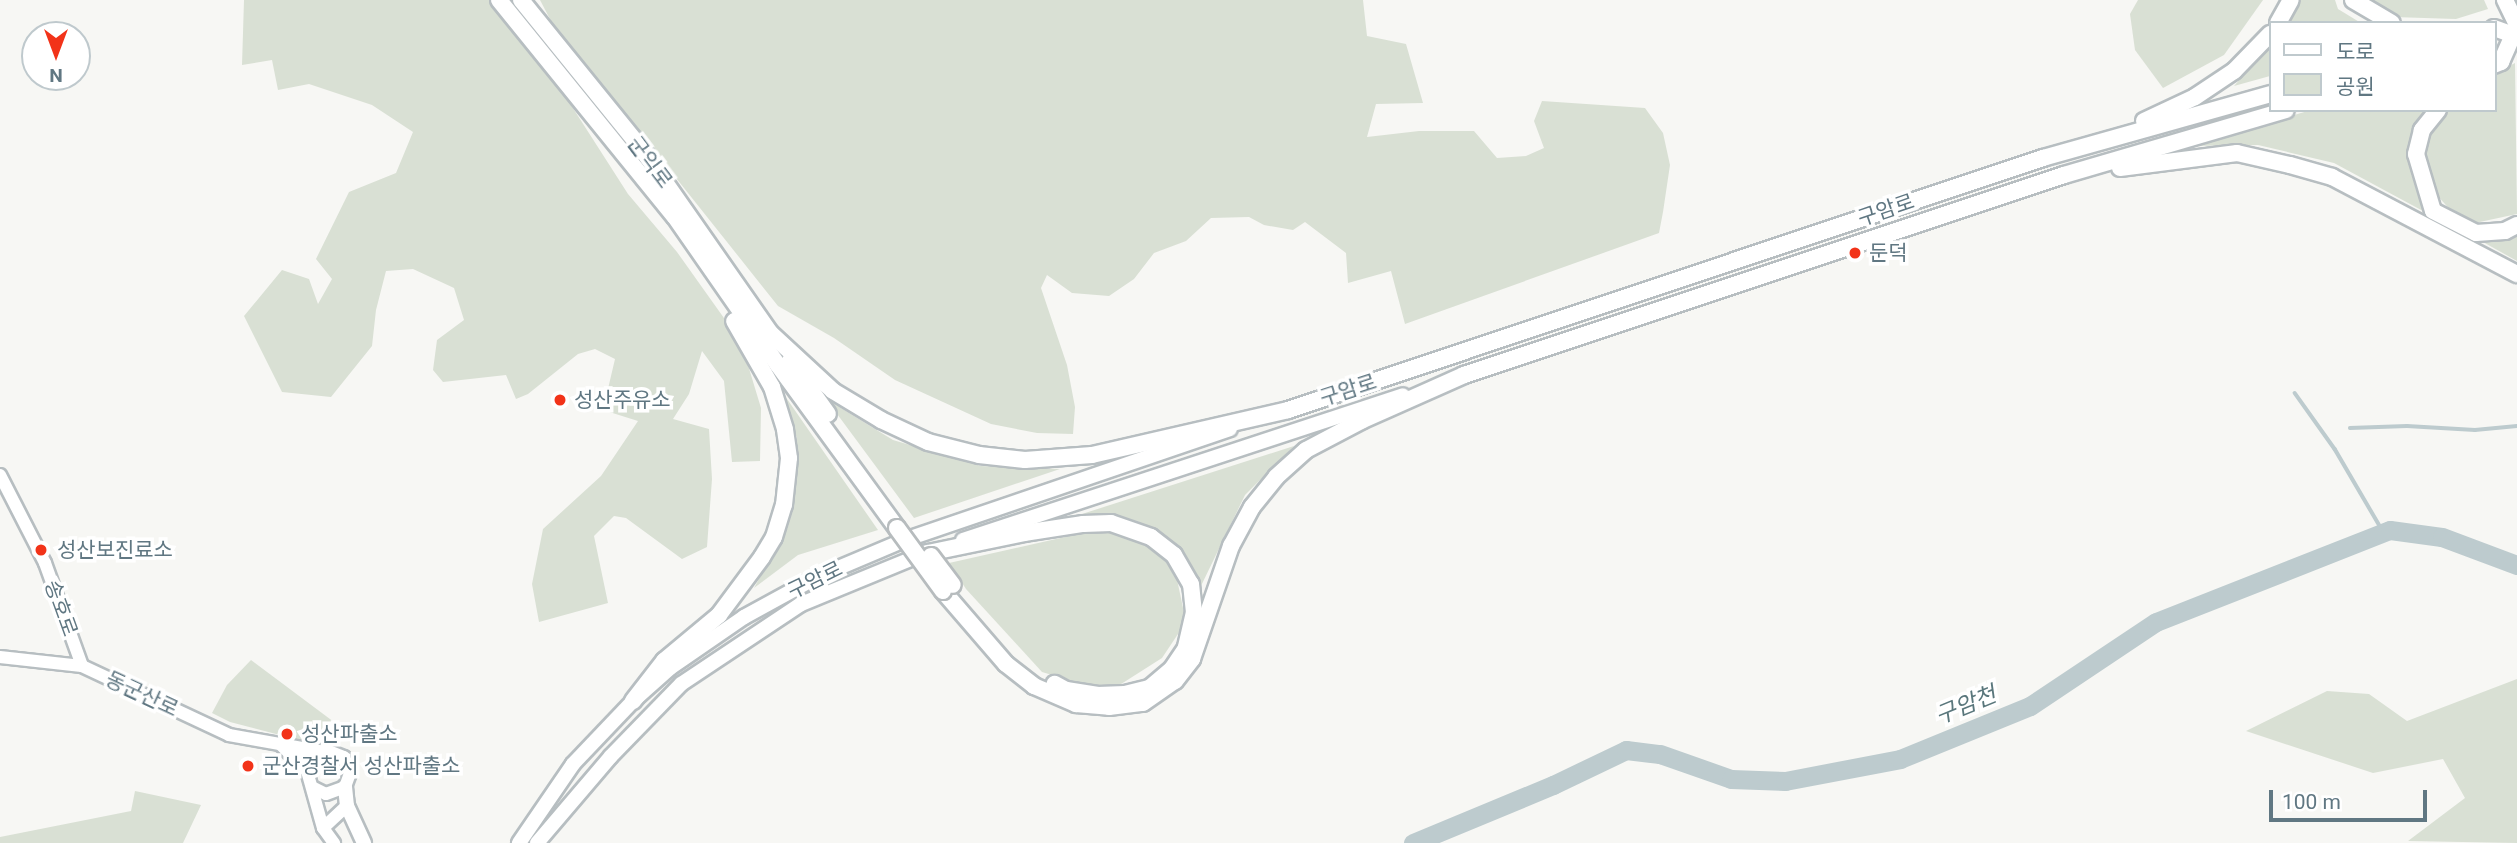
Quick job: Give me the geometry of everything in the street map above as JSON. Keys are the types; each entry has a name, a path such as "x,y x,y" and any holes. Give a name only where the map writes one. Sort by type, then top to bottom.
{"highway":[{"name":"군익로","path":"499,0 653,191"},
{"name":"군익로","path":"522,0 644,152 768,331"},
{"path":"2279,21 2291,0"},
{"path":"2353,0 2389,21"},
{"path":"2496,64 2501,62 2516,31 2505,0"},
{"path":"2496,31 2516,31"},
{"path":"2496,46 2516,31"},
{"path":"2043,158 2150,119 2195,97 2234,71 2268,36"},
{"name":"구암로","path":"1288,410 2043,158 2268,95"},
{"name":"구암로","path":"1464,375 2052,180 2279,112"},
{"path":"2436,112 2422,130 2416,154 2432,211 2476,233 2505,231 2517,225"},
{"path":"2052,180 2133,165 2237,153 2332,177 2517,274"},
{"path":"653,191 1006,664 1034,686 1076,704 1109,707 1143,703 1175,681 1192,659 1231,546 1252,507 1276,477 1306,450 1363,419 1464,375"},
{"path":"633,701 664,661 719,615 762,557 774,537 784,505 789,458 778,403 757,356 653,191"},
{"path":"768,331 902,526"},
{"path":"768,331 833,391 881,420 928,442 979,455 1026,460 1092,455 1288,410"},
{"path":"923,554 1036,531 1111,523 1150,537 1174,555 1191,584 1194,612 1186,648 1172,669 1149,688 1125,694 1098,695 1066,690 1034,674 1005,650 948,588"}],"main road":[{"name":"구암로","path":"540,843 549,828 611,755 681,684 801,604 923,554 1464,375"},
{"name":"구암로","path":"519,843 573,764 633,701 670,668 744,617 817,577 907,539 1288,410"},
{"name":"송호로","path":"0,475 45,563 82,666"},
{"name":"동군산로","path":"0,657 82,666 229,735 324,752"},
{"path":"280,744 307,771 314,788 323,828 334,843"},
{"path":"307,771 313,758 324,752 336,753 349,765 350,773 345,787 347,806 361,839"},
{"path":"314,788 326,794 345,787"},
{"path":"323,828 347,806"}],"green space":[{"path":"244,0 489,0 553,77 628,194 677,252 741,342 761,408 760,461 732,462 724,381 702,351 689,394 673,419 709,429 712,479 707,547 682,559 626,518 614,516 594,536 608,603 539,622 532,584 543,529 601,476 638,421 603,410 615,359 595,349 578,354 528,394 516,399 506,375 443,382 433,370 437,340 464,320 454,288 413,269 386,271 376,310 372,346 331,397 282,392 244,316 282,270 309,279 318,304 332,279 316,259 349,192 396,173 413,132 372,105 309,84 278,90 272,60 242,65"},
{"path":"540,0 1363,0 1367,36 1406,44 1423,103 1376,104 1367,137 1419,131 1474,131 1497,158 1526,156 1544,148 1534,121 1542,101 1645,108 1663,133 1670,165 1659,233 1405,324 1391,271 1348,283 1346,253 1305,222 1293,230 1264,225 1249,217 1211,218 1186,241 1154,253 1134,279 1109,296 1072,293 1047,275 1041,288 1067,365 1075,407 1073,434 1037,433 991,424 895,380 834,338 778,306 551,21"},
{"path":"2138,0 2263,0 2224,55 2163,88 2135,50 2130,14"},
{"path":"2298,0 2335,0 2338,9 2358,21 2288,21"},
{"path":"2368,0 2484,0 2488,9 2456,19 2393,17"},
{"path":"2268,47 2268,77 2234,86"},
{"path":"2515,63 2517,214 2475,223 2453,213 2436,194 2425,154 2429,134 2446,112 2496,112 2496,73"},
{"path":"2304,112 2426,112 2412,133 2411,173 2423,211 2334,163 2258,145 2190,146"},
{"path":"2517,234 2517,261 2483,242"},
{"path":"778,386 878,530 798,555 754,588 788,527 797,438"},
{"path":"826,399 893,440 981,466 1060,469 914,518"},
{"path":"1294,446 1245,495 1200,588 1177,549 1138,523 1082,514"},
{"path":"1105,528 1150,544 1175,570 1186,622 1162,658 1118,686 1082,684 1042,672 966,589 949,563"},
{"path":"251,660 342,728 299,740 230,722 212,713 227,685"},
{"path":"2517,679 2517,843 2408,841 2465,798 2443,759 2373,773 2246,731 2327,691 2369,694 2407,721"},
{"path":"135,791 201,805 183,843 0,843 0,837 131,811"}],"waterway":[{"path":"2295,393 2335,449 2384,533"},
{"path":"2350,428 2407,426 2475,430 2517,426"},
{"name":"구암천","path":"1413,843 1553,785 1626,750 1660,754 1731,779 1785,781 1900,759 2030,706 2156,622 2390,530 2442,537 2517,565"}],"place":[{"name":"둔덕","path":"1855,253"},
{"name":"성산주유소","path":"560,400"},
{"name":"성산보진료소","path":"41,550"},
{"name":"성산파출소","path":"287,734"},
{"name":"군산경찰서 성산파출소","path":"248,766"}]}
